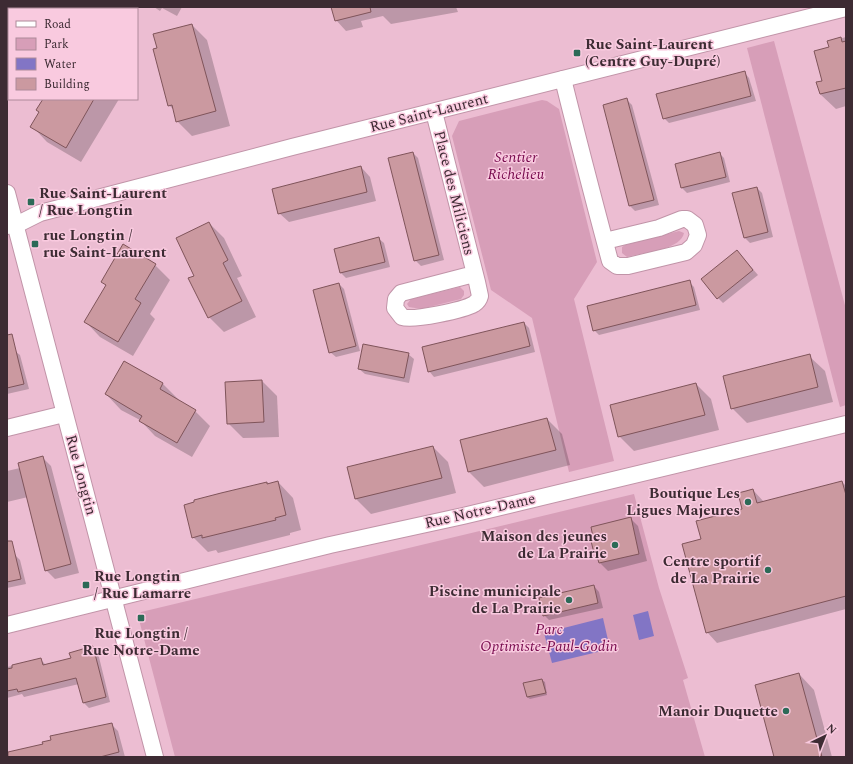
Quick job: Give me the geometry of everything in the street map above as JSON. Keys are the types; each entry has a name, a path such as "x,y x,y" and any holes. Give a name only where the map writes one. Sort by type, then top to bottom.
{"street":[{"name":"Rue Saint-Laurent","path":"11,225 40,213 846,8"},
{"path":"563,79 610,261 617,266 628,266 686,252 694,245 698,235 694,225 687,219 660,228 605,241"},
{"name":"Place des Miliciens","path":"434,112 480,296 473,304 414,319 402,317 395,308 396,299 401,293 474,274"},
{"name":"Rue Longtin","path":"7,193 11,225 64,414 155,757"},
{"path":"7,428 64,414"},
{"name":"Rue Notre-Dame","path":"7,626 330,545 463,516 846,424"}],"green space":[{"path":"774,41 846,309 846,405 840,407 747,48"},
{"name":"Sentier Richelieu","path":"542,100 547,101 559,109 597,262 574,299 614,461 569,472 532,318 491,290 452,136 459,121"},
{"path":"679,231 684,233 681,239 668,247 627,257 622,253 622,247 625,245"},
{"path":"460,287 464,291 464,295 461,299 421,309 409,307 407,304 411,299"},
{"name":"Parc Optimiste-Paul-Godin","path":"634,494 659,588 688,678 683,680 705,757 175,757 138,616 141,612"}],"water":[{"path":"648,611 654,636 639,640 633,615"},
{"path":"603,618 610,649 552,663 544,633"}],"building":[{"path":"331,7 370,7 371,12 335,21"},
{"path":"192,24 216,111 176,122 172,105 168,106 153,49 157,48 153,34"},
{"path":"841,37 842,42 846,41 846,88 820,94 816,82 822,81 814,51 829,47 827,41"},
{"path":"745,71 751,96 663,119 656,94"},
{"path":"627,98 654,200 629,206 603,105"},
{"path":"42,100 93,100 66,148 30,127 39,112 36,110"},
{"path":"413,152 439,255 414,261 388,158"},
{"path":"720,152 726,177 681,188 675,164"},
{"path":"361,166 367,192 278,214 272,189"},
{"path":"757,187 768,232 744,238 732,193"},
{"path":"209,222 228,260 223,263 242,301 208,318 188,278 194,276 176,238"},
{"path":"379,237 385,262 340,273 334,249"},
{"path":"123,244 156,264 135,299 141,303 118,342 84,322 106,285 101,282"},
{"path":"737,250 753,270 717,299 701,279"},
{"path":"690,280 696,305 593,331 587,306"},
{"path":"339,283 356,346 329,353 313,290"},
{"path":"524,322 530,346 428,372 422,347"},
{"path":"12,334 24,384 7,388 7,335"},
{"path":"363,344 409,353 404,378 358,369"},
{"path":"810,354 818,387 731,409 723,376"},
{"path":"124,361 163,383 160,389 196,410 177,443 139,421 142,416 105,394"},
{"path":"262,380 264,422 227,424 225,382"},
{"path":"696,383 705,415 618,437 610,405"},
{"path":"547,418 556,450 468,472 460,440"},
{"path":"433,446 442,478 355,499 347,467"},
{"path":"43,456 71,564 45,571 18,463"},
{"path":"278,481 286,515 275,518 276,520 202,538 202,535 192,538 184,505 194,502 194,500 221,493 267,482 267,484"},
{"name":"Centre sportif de La Prairie","path":"842,481 846,495 846,596 706,633 682,544 701,539 696,521 742,509 738,493 753,489 757,503"},
{"name":"Maison des jeunes de La Prairie","path":"631,517 639,554 599,563 596,553 594,553 590,537 593,537 591,527"},
{"path":"7,541 12,541 21,579 7,582"},
{"name":"Piscine municipale de La Prairie","path":"594,585 598,603 543,616 539,598"},
{"path":"93,646 106,697 83,703 76,678 18,692 17,689 7,691 7,669 12,668 12,665 41,658 43,665 71,658 69,653"},
{"name":"Manoir Duquette","path":"799,673 822,757 774,757 755,685"},
{"path":"542,679 546,693 527,697 523,683"},
{"path":"112,723 119,752 100,757 8,757 8,752 43,744 42,742 51,740 50,736"}],"place":[{"name":"Rue Saint-Laurent (Centre Guy-Dupré)","path":"577,53"},
{"name":"Rue Saint-Laurent / Rue Longtin","path":"31,202"},
{"name":"rue Longtin / rue Saint-Laurent","path":"35,244"},
{"name":"Boutique Les Ligues Majeures","path":"748,502"},
{"name":"Maison des jeunes de La Prairie","path":"615,545"},
{"name":"Centre sportif de La Prairie","path":"768,570"},
{"name":"Rue Longtin / Rue Lamarre","path":"86,585"},
{"name":"Piscine municipale de La Prairie","path":"569,600"},
{"name":"Rue Longtin / Rue Notre-Dame","path":"141,618"},
{"name":"Manoir Duquette","path":"786,711"}]}
